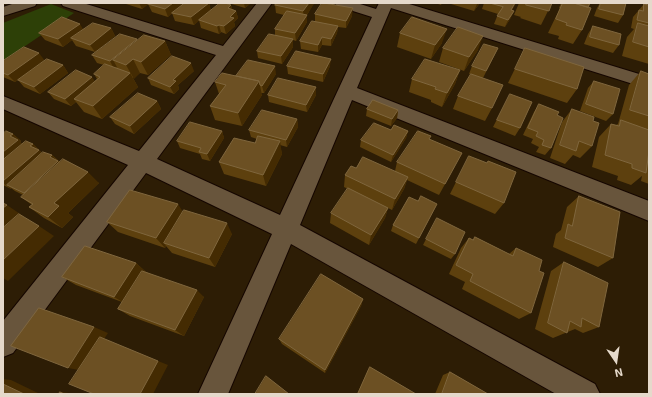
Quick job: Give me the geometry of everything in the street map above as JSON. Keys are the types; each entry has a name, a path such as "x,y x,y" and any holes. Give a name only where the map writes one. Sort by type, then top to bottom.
{"street":[{"path":"3,12 30,3"},
{"path":"68,3 227,52"},
{"path":"6,332 143,162 265,3"},
{"path":"342,3 386,7 649,83"},
{"path":"213,394 386,7"},
{"path":"348,91 649,211"},
{"path":"3,102 143,162 286,229 585,394"}],"green space":[{"path":"51,4 74,13 3,61 3,23"}],"building":[{"path":"173,3 165,9 148,4"},
{"path":"185,3 209,3 191,17 172,13"},
{"path":"220,3 231,5 228,8 236,11 230,17 234,18 224,26 217,26 199,20"},
{"path":"277,3 309,3 303,11 275,5"},
{"path":"322,3 353,8 346,21 315,14"},
{"path":"490,3 515,3 511,10 514,11 508,20 497,16 503,7"},
{"path":"527,3 552,3 549,11 526,5"},
{"path":"563,3 574,3 591,8 582,30 566,25 567,23 556,19"},
{"path":"574,3 590,3 588,7"},
{"path":"601,3 626,3 623,15 599,9"},
{"path":"644,4 649,5 649,23 637,20 639,10 643,11"},
{"path":"287,11 307,15 295,33 275,29"},
{"path":"62,17 80,24 58,39 39,33"},
{"path":"412,17 447,29 435,45 400,33"},
{"path":"312,21 338,26 331,39 322,37 318,45 300,41"},
{"path":"93,23 111,28 90,45 71,38"},
{"path":"638,23 649,26 649,47 633,42"},
{"path":"593,26 621,34 619,45 590,37"},
{"path":"458,27 483,36 469,57 443,48"},
{"path":"120,34 137,39 110,61 92,55"},
{"path":"269,34 293,39 281,56 257,51"},
{"path":"144,35 165,41 141,62 133,59 126,65 113,60"},
{"path":"484,44 498,48 486,71 472,66"},
{"path":"24,47 39,53 8,75 3,73 3,61"},
{"path":"525,48 584,67 577,89 515,69"},
{"path":"296,51 331,59 323,74 287,66"},
{"path":"172,56 191,63 173,80 176,81 170,87 148,78"},
{"path":"47,59 63,65 34,87 18,80"},
{"path":"425,59 460,70 447,93 435,89 436,87 412,79"},
{"path":"248,60 275,66 262,86 260,85 259,81 236,76"},
{"path":"105,64 130,73 93,106 74,99 100,77 94,74"},
{"path":"76,70 92,77 65,99 48,92"},
{"path":"641,71 649,74 649,116 630,110"},
{"path":"222,73 259,81 238,113 210,106 226,85 215,82"},
{"path":"471,74 503,85 492,108 458,96"},
{"path":"278,78 316,87 306,105 268,95"},
{"path":"594,81 620,89 613,114 586,104"},
{"path":"138,93 157,101 130,126 110,117"},
{"path":"510,94 532,102 520,128 497,120"},
{"path":"373,100 398,110 392,119 367,109"},
{"path":"539,104 559,112 557,115 563,118 551,148 542,145 544,140 536,136 538,132 528,128"},
{"path":"572,109 594,117 593,121 599,123 592,146 579,141 576,151 560,145"},
{"path":"262,110 297,119 286,140 249,130"},
{"path":"621,120 649,130 649,151 646,173 632,168 632,164 605,155 611,124 619,126"},
{"path":"190,122 222,131 207,154 199,152 201,148 177,141"},
{"path":"374,123 391,130 394,125 408,131 393,155 361,140"},
{"path":"6,131 13,134 10,136 18,140 3,152 3,134"},
{"path":"418,131 431,136 429,139 462,153 445,184 397,162"},
{"path":"258,136 280,141 263,175 219,162 234,138 255,143"},
{"path":"26,141 33,144 30,146 39,150 3,181 3,160"},
{"path":"43,152 52,155 50,157 58,161 24,193 7,185"},
{"path":"469,156 487,163 488,161 516,172 504,203 456,182"},
{"path":"363,157 408,177 395,199 345,175 351,166 356,168"},
{"path":"63,159 88,172 54,203 59,206 48,217 29,207 33,204 21,197"},
{"path":"348,188 388,208 371,235 331,213"},
{"path":"130,190 178,204 156,238 107,222"},
{"path":"421,196 437,204 419,238 393,225 409,197 418,201"},
{"path":"579,196 620,212 613,258 565,238 568,224 572,226"},
{"path":"184,210 227,223 209,258 164,243"},
{"path":"19,214 39,226 3,260 3,228"},
{"path":"437,218 465,232 455,254 426,239"},
{"path":"475,237 513,256 516,248 542,260 539,271 544,273 531,313 470,281 473,274 456,265 469,238 473,240"},
{"path":"85,246 136,263 114,297 62,277"},
{"path":"564,262 608,283 599,327 582,318 581,327 570,321 567,333 548,323"},
{"path":"142,271 197,290 175,330 118,309"},
{"path":"321,274 363,299 325,370 279,339"},
{"path":"39,308 94,327 68,368 11,346"},
{"path":"100,337 158,361 140,394 94,394 69,384"},
{"path":"370,367 416,394 358,394"},
{"path":"450,372 488,394 442,394"},
{"path":"266,376 289,394 255,394"},
{"path":"3,384 24,394 3,394"}]}
